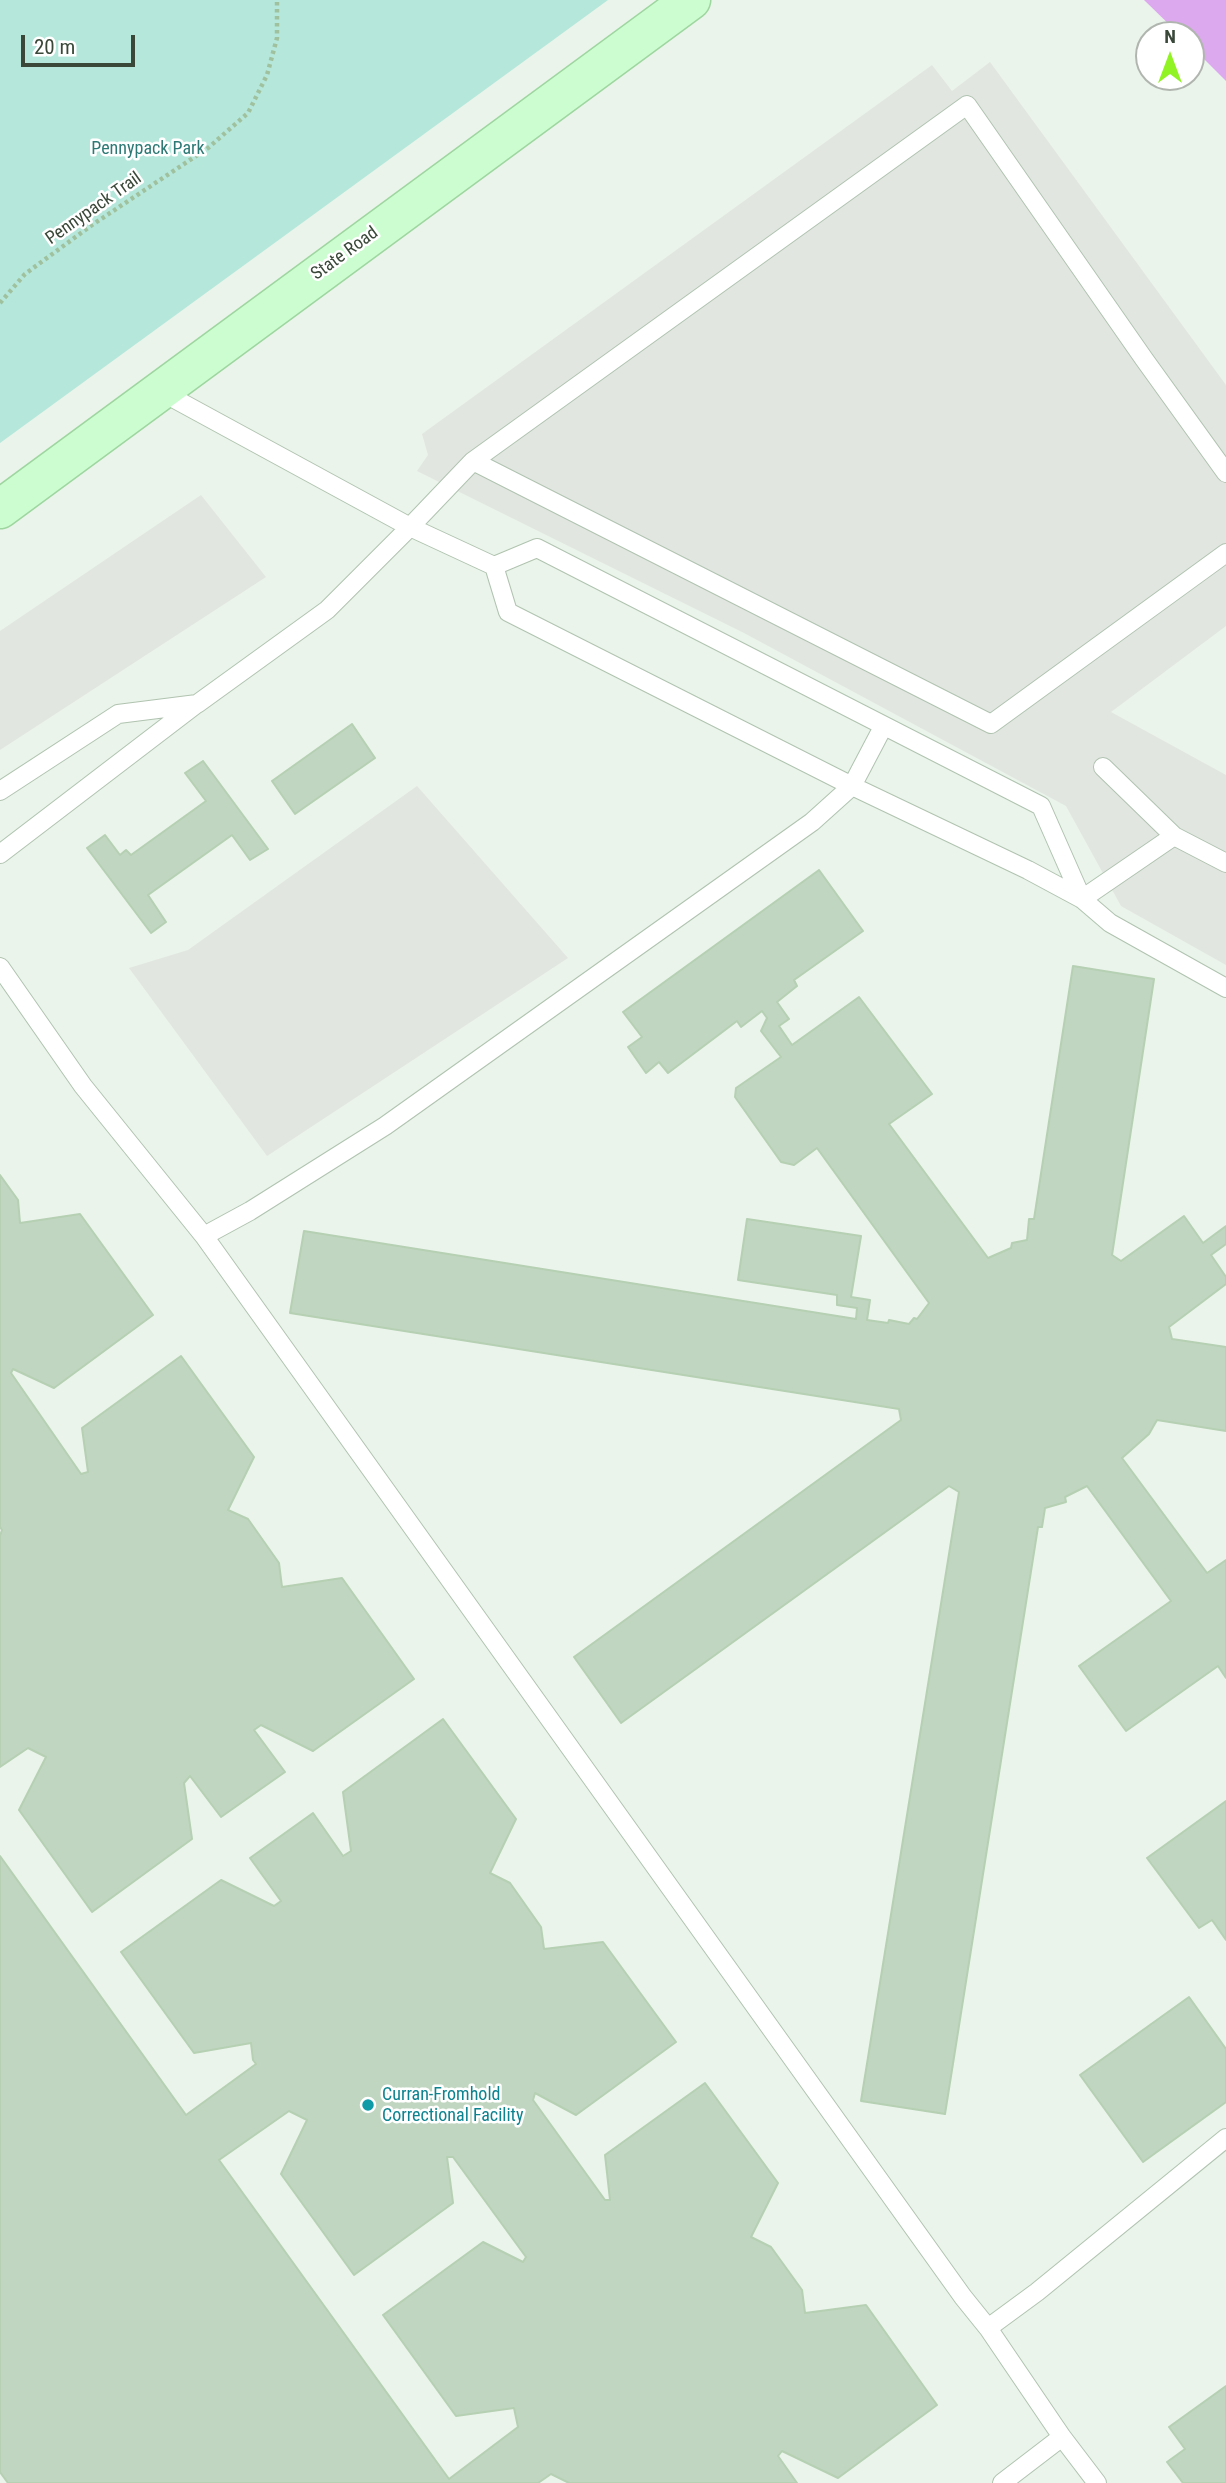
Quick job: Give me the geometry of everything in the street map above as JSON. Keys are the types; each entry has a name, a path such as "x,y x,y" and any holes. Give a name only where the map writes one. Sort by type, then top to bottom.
{"main road":[{"name":"State Road","path":"0,509 691,0"}],"lane":[{"path":"0,854 197,704 327,610 473,461 967,105 1226,473"},
{"path":"160,391 410,527 494,566 509,612 1082,899 1110,923 1226,988"},
{"path":"473,461 991,724 1226,553"},
{"path":"494,566 537,548 1041,806 1082,899"},
{"path":"0,792 118,714 197,704"},
{"path":"204,1236 250,1211 385,1126 801,830 852,786 883,727"},
{"path":"1103,767 1174,836 1226,863"},
{"path":"1082,899 1174,836"},
{"path":"0,967 83,1086 204,1236 1097,2483"},
{"path":"988,2328 1037,2292 1226,2138"},
{"path":"1002,2483 1062,2437"}],"path":[{"name":"Pennypack Trail","path":"0,303 25,274 92,225 208,148 248,113 267,75 277,38 277,0"}],"green space":[{"name":"Pennypack Park","path":"0,0 608,0 0,443"}],"shaded area":[{"path":"1144,0 1226,0 1226,81 1205,60 1205,21 1166,21"},
{"path":"990,62 1226,385 1226,626 1111,712 1226,775 1226,965 1121,906 1066,806 744,633 417,471 428,455 422,434 932,65 952,91"},
{"path":"201,495 266,577 0,750 0,631"},
{"path":"417,786 568,958 267,1156 129,968 188,950"}],"building":[{"path":"352,724 375,758 295,814 272,781"},
{"path":"203,761 268,849 250,860 232,835 148,895 166,922 151,933 87,848 105,835 120,855 126,850 131,855 206,801 185,773"},
{"path":"819,870 863,931 794,980 797,986 777,1002 789,1019 779,1026 792,1045 859,997 932,1094 889,1124 988,1258 1011,1248 1012,1243 1027,1240 1029,1219 1034,1219 1073,966 1154,979 1112,1255 1121,1261 1184,1216 1203,1243 1226,1226 1226,1244 1211,1255 1226,1277 1226,1284 1169,1327 1172,1339 1226,1347 1226,1431 1157,1420 1149,1434 1122,1458 1207,1573 1226,1560 1226,1678 1218,1666 1126,1731 1079,1666 1171,1601 1087,1486 1065,1497 1066,1502 1045,1508 1042,1527 1038,1527 945,2114 861,2101 959,1492 949,1486 621,1723 574,1657 901,1420 899,1409 290,1313 304,1231 856,1319 857,1308 837,1305 837,1295 738,1280 747,1219 861,1236 851,1297 870,1300 867,1320 909,1324 914,1318 917,1319 929,1303 817,1148 794,1165 781,1162 735,1097 736,1088 781,1057 761,1031 767,1018 762,1011 741,1027 737,1021 668,1073 659,1062 646,1073 628,1047 642,1037 623,1012"},
{"path":"0,1175 18,1200 20,1223 80,1214 153,1315 54,1388 13,1369 11,1373 81,1474 88,1472 82,1428 181,1356 254,1457 228,1510 248,1519 279,1563 282,1587 342,1578 414,1679 313,1751 261,1725 254,1730 285,1772 221,1817 190,1776 184,1783 192,1839 92,1912 19,1810 46,1757 28,1748 0,1767"},
{"name":"Curran-Fromhold Correctional Facility","path":"443,1719 516,1819 490,1873 510,1883 541,1927 544,1949 603,1942 676,2042 576,2115 535,2093 533,2100 605,2200 610,2200 605,2155 705,2083 778,2183 751,2237 771,2247 802,2290 805,2313 866,2305 937,2405 838,2478 782,2451 778,2456 797,2483 569,2483 551,2474 538,2483 8,2483 0,2472 0,1856 186,2115 256,2064 251,2043 194,2053 121,1952 221,1880 274,1906 281,1901 250,1858 313,1813 343,1856 351,1851 343,1792","holes":["289,2111 307,2120 281,2174 354,2275 453,2203 447,2157 453,2157 526,2257 523,2262 483,2242 383,2315 456,2416 514,2408 518,2427 449,2479 219,2160"]},
{"path":"1226,1801 1226,1940 1212,1920 1199,1928 1147,1858"},
{"path":"1189,1997 1226,2049 1226,2102 1143,2162 1080,2075"},
{"path":"1226,2386 1226,2483 1183,2483 1167,2462 1185,2449 1169,2427"}],"place":[{"name":"Curran-Fromhold Correctional Facility","path":"368,2105"}]}
